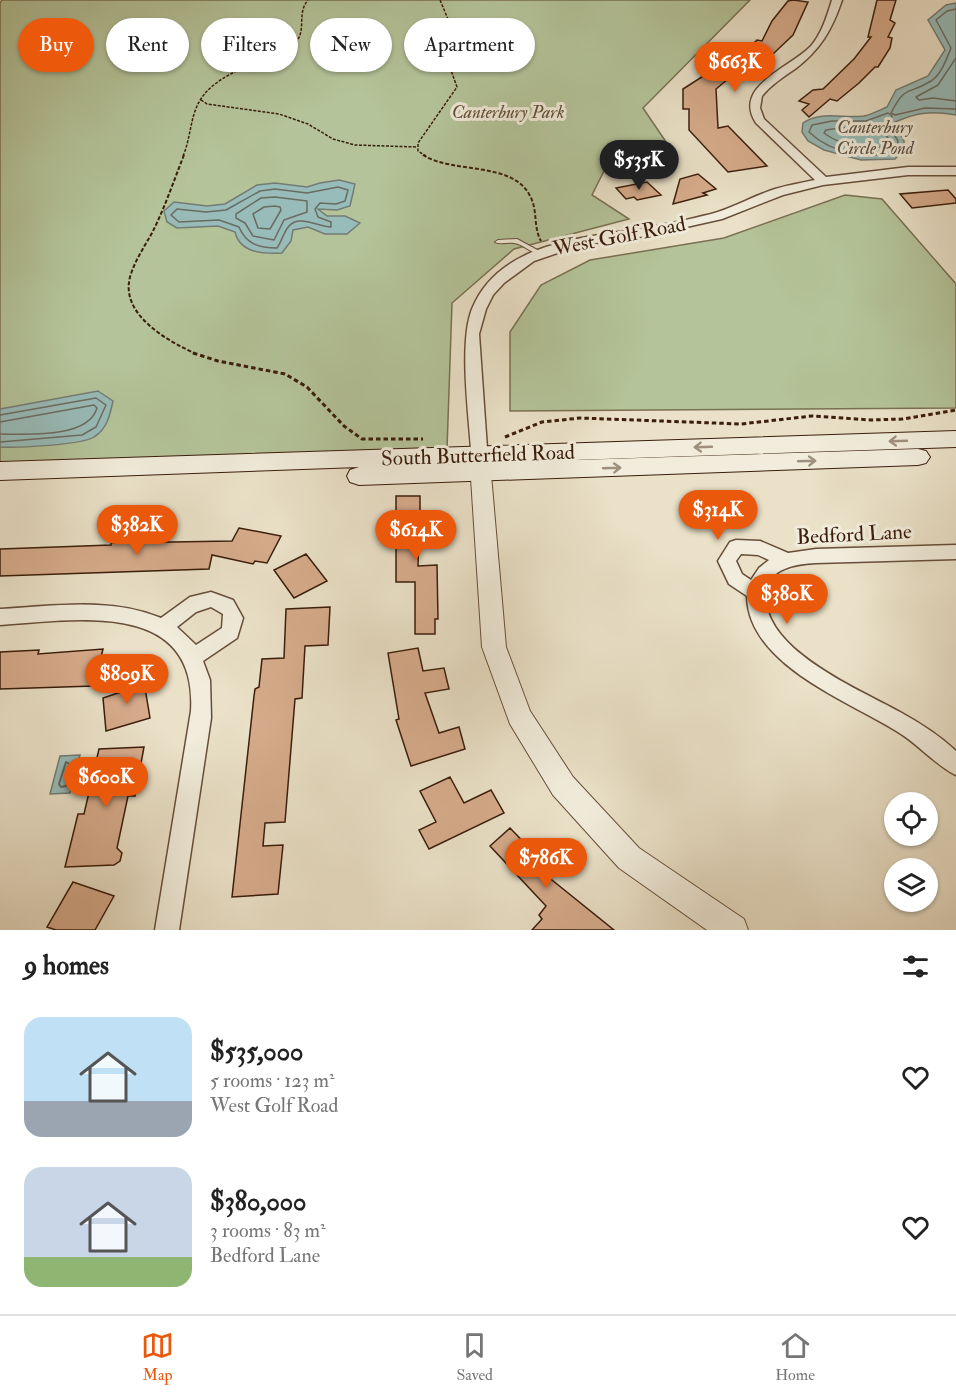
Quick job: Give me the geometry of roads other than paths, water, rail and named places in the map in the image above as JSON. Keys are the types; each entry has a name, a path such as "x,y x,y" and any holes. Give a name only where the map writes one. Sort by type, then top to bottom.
{"main road":[{"name":"South Butterfield Road","path":"0,486 956,439"},
{"name":"South Butterfield Road","path":"0,471 956,455"}],"street":[{"path":"823,181 760,121 755,111 755,101 761,91 794,66 815,46 828,27 837,0"},
{"name":"West Golf Road","path":"733,930 629,858 563,786 519,716 494,646 472,334 479,309 487,294 499,280 540,247 646,232 718,216 779,192 823,181 908,171 956,171"},
{"path":"787,561 760,548 736,547 728,561 735,579 757,593 760,617 769,634 816,675 919,733 956,765"},
{"name":"Bedford Lane","path":"757,593 763,575 773,566 787,561 814,556 956,552"},
{"path":"165,626 185,609 199,601 215,600 228,606 234,618 230,632 192,658"},
{"path":"0,617 101,613 142,617 165,626 188,647 199,673 202,700 199,733 167,930"}],"lane":[{"path":"498,242 517,241 540,247"}],"water":[{"name":"Canterbury Circle Pond","path":"956,3 956,115 925,113 895,122 904,141 904,150 895,159 861,160 824,150 808,141 802,132 803,123 810,119 825,116 856,117 870,114 887,107 896,90 928,76 945,50 928,20 946,5"},
{"path":"339,180 355,184 350,206 337,210 318,209 327,216 345,216 360,223 347,234 325,234 308,227 293,230 291,241 282,253 253,251 242,244 235,232 218,226 177,228 167,222 164,211 174,202 207,206 225,204 257,185 275,183 307,187"},
{"path":"98,391 113,401 105,426 94,437 63,444 0,447 0,409"},
{"path":"80,755 70,793 50,794 60,756"}],"park label":[{"name":"Canterbury Park","path":"508,112"}]}
